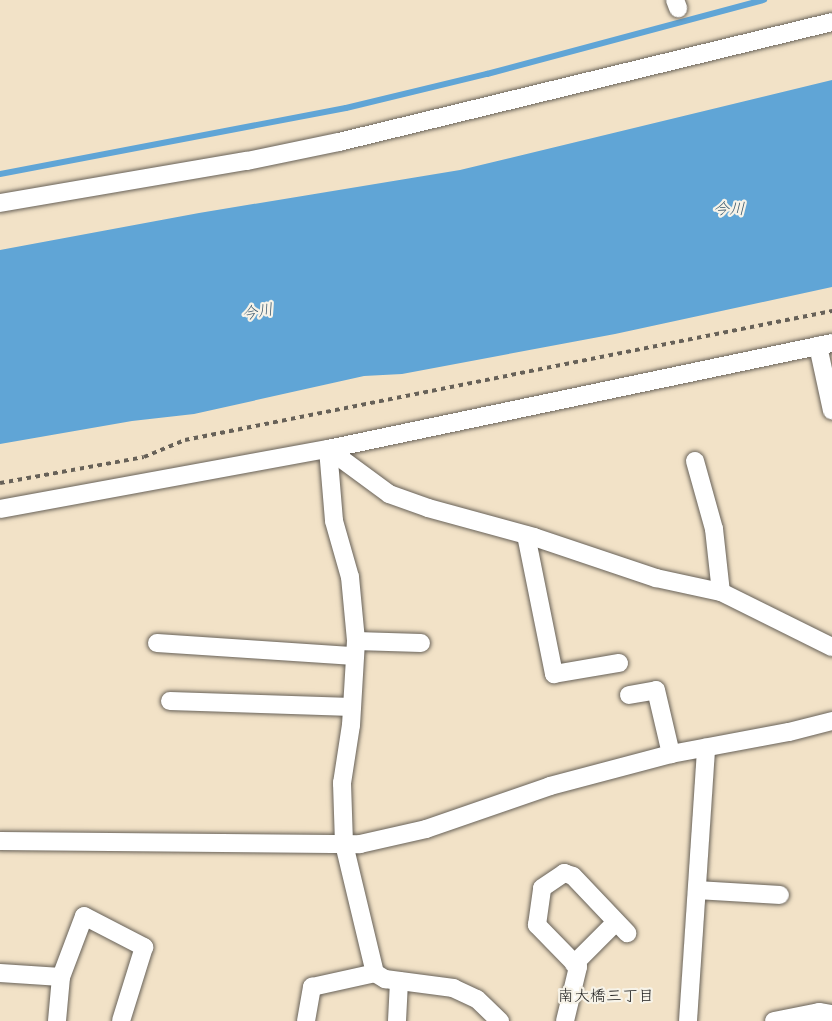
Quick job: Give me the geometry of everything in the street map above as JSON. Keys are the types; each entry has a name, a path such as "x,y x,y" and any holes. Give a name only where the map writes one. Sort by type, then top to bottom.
{"street":[{"path":"0,203 236,163 339,142 832,22"},
{"path":"0,509 328,449 825,344 832,411"},
{"path":"328,449 389,494 428,508 526,535 656,578 721,592 832,647"},
{"path":"328,449 334,521 350,577 356,649 352,707 342,783 344,844 375,973"},
{"path":"695,461 714,529 721,592"},
{"path":"526,535 555,674 619,663"},
{"path":"157,643 356,649 421,643"},
{"path":"629,696 656,690 671,754"},
{"path":"170,701 352,707"},
{"path":"0,841 360,844 426,828 550,786 671,754 832,721"},
{"path":"688,1021 706,748"},
{"path":"565,1021 578,967 574,963 537,925 542,888 564,873 573,876 621,928 574,963"},
{"path":"697,890 780,895"},
{"path":"57,1021 61,977 84,916 144,947 121,1021"},
{"path":"0,973 61,977"},
{"path":"306,1021 312,987 375,973 385,979 453,988 477,999 500,1021"},
{"path":"397,1021 399,981"},
{"path":"774,1021 832,1014"}],"path":[{"path":"0,483 144,457 185,440 832,311"}],"water":[{"name":"今川","path":"832,80 832,287 615,334 402,374 364,376 194,414 132,421 0,444 0,250 199,213 460,170"}],"waterway":[{"path":"0,174 346,108 487,74 764,0"}],"district":[{"name":"南大橋三丁目","path":"606,994"}]}
